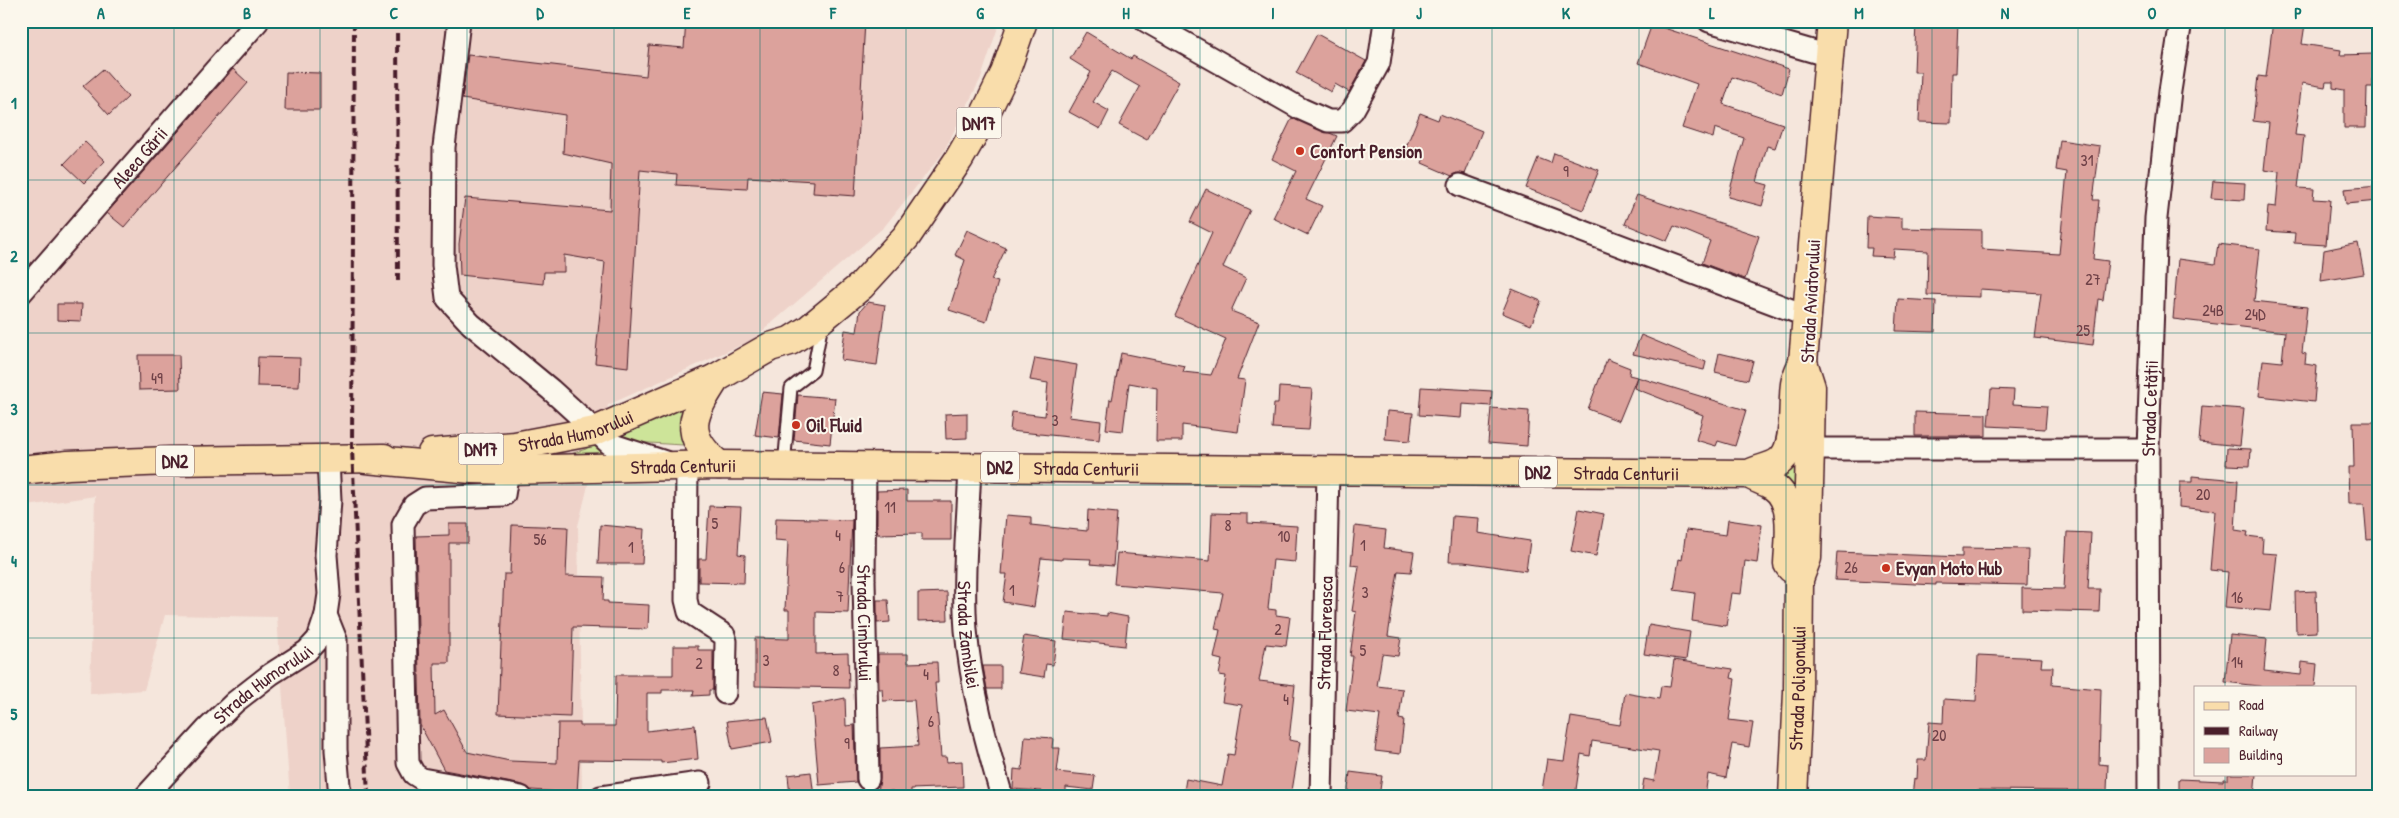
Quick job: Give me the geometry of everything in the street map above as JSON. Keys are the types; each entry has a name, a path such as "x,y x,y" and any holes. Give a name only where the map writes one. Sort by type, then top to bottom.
{"main road":[{"name":"Strada Humorului","path":"366,459 515,446 595,431 716,378 770,348 790,341 823,318 869,278 906,238 959,159 985,114 1005,73 1022,21"},
{"name":"Strada Aviatorului","path":"1799,579 1807,558 1810,449 1811,387 1803,362 1832,21"},
{"name":"Strada Humorului","path":"770,348 899,230 919,216"},
{"name":"Strada Centurii","path":"366,459 472,469 508,470 719,465 865,465 1749,474 1761,468 1772,466 1782,460 1789,449 1795,382 1803,362"},
{"name":"DN17","path":"716,378 701,402 695,428 695,438 700,447 719,465"},
{"path":"472,469 501,457 554,452 572,446 595,431"},
{"name":"DN2","path":"21,470 68,465 170,461 366,459"},
{"name":"Strada Centurii","path":"1749,474 1759,481 1772,486 1782,494 1788,510 1788,564 1799,579"},
{"name":"Strada Poligonului","path":"1793,797 1798,692 1799,579"}],"street":[{"name":"Aleea Gării","path":"21,293 258,21"},
{"path":"459,21 444,147 442,265 447,298 471,324 551,390 610,444 622,450 654,457 680,466 686,600 689,612 724,635 726,641 725,693"},
{"path":"1146,21 1301,109 1328,121 1342,120 1353,110 1379,63 1385,21"},
{"path":"1709,21 1828,56"},
{"name":"Strada Cetății","path":"2149,797 2148,449 2156,218 2170,90 2182,21"},
{"path":"1460,185 1807,316"},
{"path":"1810,449 2148,449"},
{"name":"Strada Humorului","path":"145,797 206,729 235,702 271,674 307,651 318,639 326,615 328,594 326,555 330,500 328,460"},
{"name":"Strada Cimbrului","path":"865,465 864,580 868,779"},
{"name":"Strada Zambilei","path":"970,467 966,562 966,629 979,717 1002,797"},
{"path":"508,470 504,495 425,498 414,505 403,524 408,763 414,774 422,779 521,797"},
{"name":"Strada Floreasca","path":"1321,797 1328,471"},
{"path":"326,615 336,640 336,750 340,797"},
{"path":"602,797 700,783"}],"lane":[{"path":"784,466 791,388 813,371 823,318"}],"shaded area":[{"path":"21,21 1000,21 981,78 943,153 884,227 752,340 608,405 578,526 582,797 290,797 277,617 165,615 144,690 90,694 95,496 21,507"}],"green space":[{"path":"690,398 680,427 683,445 633,442 610,430"},
{"path":"595,442 612,457 561,457 586,449"},
{"path":"1798,456 1799,551 1782,476"}],"building":[{"path":"686,21 865,21 855,196 813,193 814,181 748,177 747,189 676,185 677,174 640,170 628,367 595,363 605,262 564,255 564,272 544,272 543,284 460,275 459,244 465,198 610,210 611,164 563,153 565,115 462,99 468,55 646,76 649,45 684,48"},
{"path":"1916,21 1958,21 1956,73 1952,73 1951,123 1919,122 1921,72 1914,72"},
{"path":"2273,21 2305,24 2302,44 2341,50 2340,55 2373,54 2373,87 2367,87 2366,128 2344,128 2344,90 2333,88 2333,82 2326,82 2325,87 2302,83 2295,135 2304,136 2298,188 2314,189 2313,199 2330,200 2326,245 2294,243 2295,233 2266,231 2268,206 2276,207 2279,172 2264,170 2269,123 2253,121 2258,76 2266,77"},
{"path":"1652,24 1789,69 1782,94 1732,77 1723,104 1783,124 1775,148 1767,146 1757,182 1768,185 1762,206 1728,197 1744,138 1715,128 1713,138 1682,128 1697,84 1638,63"},
{"path":"1086,32 1131,59 1133,56 1179,82 1147,140 1119,125 1140,87 1112,71 1093,102 1109,111 1100,129 1069,112 1091,72 1070,59"},
{"path":"1317,34 1366,61 1349,92 1335,84 1331,92 1296,73"},
{"path":"103,69 128,97 109,115 83,86"},
{"path":"233,69 248,83 124,227 107,213"},
{"path":"286,72 320,73 320,110 285,110"},
{"path":"1420,113 1438,120 1440,114 1482,131 1465,174 1458,173 1452,176 1422,163 1425,155 1406,147"},
{"path":"1292,118 1337,136 1306,199 1322,206 1308,235 1273,218 1296,171 1272,159"},
{"path":"2060,140 2100,146 2093,200 2099,200 2093,259 2108,261 2103,300 2098,299 2093,345 2035,338 2041,293 1980,289 1980,297 1927,295 1928,251 1894,249 1893,257 1871,256 1872,248 1866,248 1867,216 1902,218 1902,228 1982,230 1982,249 2059,254 2067,172 2056,170"},
{"path":"85,142 105,161 84,183 64,164"},
{"path":"1554,153 1599,170 1583,210 1526,188 1538,158 1551,163"},
{"path":"2213,181 2245,183 2244,200 2211,198"},
{"path":"2378,186 2378,201 2346,204 2344,189"},
{"path":"1206,189 1250,210 1223,267 1246,278 1231,311 1259,322 1237,379 1245,380 1238,432 1182,425 1182,441 1156,441 1157,388 1129,383 1123,431 1106,429 1110,399 1112,400 1121,353 1185,366 1183,372 1211,375 1226,339 1175,316 1212,233 1190,222"},
{"path":"1637,195 1759,236 1745,279 1702,263 1710,241 1674,226 1667,241 1625,224"},
{"path":"967,230 1006,248 991,280 998,282 986,322 949,310 965,260 955,255"},
{"path":"2358,243 2364,274 2321,281 2324,250"},
{"path":"2218,244 2260,249 2254,301 2307,307 2302,353 2306,354 2305,364 2317,366 2314,402 2259,396 2263,360 2282,362 2285,332 2173,319 2178,259 2215,264"},
{"path":"1512,289 1541,301 1531,325 1502,313"},
{"path":"1898,299 1936,301 1935,332 1896,331"},
{"path":"868,302 885,305 877,365 841,360 845,330 857,332 860,311"},
{"path":"57,304 82,304 81,321 57,320"},
{"path":"1641,335 1706,362 1704,370 1633,354"},
{"path":"1719,353 1753,361 1748,380 1715,372"},
{"path":"138,355 179,355 180,389 139,390"},
{"path":"258,357 300,358 299,387 257,386"},
{"path":"1035,358 1077,365 1069,417 1101,421 1099,440 1010,431 1012,412 1045,416 1048,383 1030,380"},
{"path":"1607,359 1630,368 1629,375 1637,377 1619,421 1588,409"},
{"path":"1637,377 1746,410 1735,446 1718,441 1716,446 1696,440 1703,415 1634,388"},
{"path":"1279,387 1312,389 1309,430 1272,428 1274,404 1278,404"},
{"path":"1421,387 1492,391 1491,406 1462,404 1461,418 1419,415"},
{"path":"1991,389 2014,390 2013,404 2047,406 2045,429 1988,426"},
{"path":"762,392 783,394 779,438 755,435"},
{"path":"798,395 835,398 830,444 794,440"},
{"path":"2202,406 2244,409 2240,446 2199,442"},
{"path":"1491,408 1529,411 1527,446 1488,443"},
{"path":"1387,411 1413,413 1410,441 1385,439"},
{"path":"1915,412 1986,414 1986,436 1915,436"},
{"path":"967,413 967,438 946,439 945,414"},
{"path":"2353,422 2378,422 2378,539 2367,540 2364,504 2349,504 2348,467 2354,467"},
{"path":"2227,448 2251,449 2250,466 2226,465"},
{"path":"2192,476 2238,480 2235,530 2248,532 2247,536 2263,538 2262,553 2277,554 2271,611 2225,607 2228,572 2210,570 2215,511 2179,507 2180,482 2192,482"},
{"path":"907,490 907,501 951,501 951,540 922,540 922,533 877,534 877,491"},
{"path":"709,506 741,507 738,554 745,555 744,583 699,582 699,559 706,559"},
{"path":"1579,509 1604,514 1596,556 1571,551"},
{"path":"1088,510 1117,513 1113,566 1090,564 1091,559 1062,558 1062,560 1041,558 1034,607 1003,602 1007,574 1001,574 1006,515 1031,517 1031,525 1087,531"},
{"path":"1212,513 1248,514 1248,523 1297,526 1295,562 1273,560 1268,609 1276,610 1276,615 1290,617 1286,646 1266,644 1259,681 1295,685 1289,740 1300,742 1291,797 1183,797 1186,779 1222,786 1228,754 1234,755 1242,705 1222,702 1226,676 1219,675 1222,660 1214,658 1220,630 1215,629 1223,593 1114,584 1117,553 1210,561"},
{"path":"1452,516 1479,518 1478,533 1530,541 1526,571 1464,562 1449,562"},
{"path":"776,518 852,520 848,613 816,612 816,654 848,653 849,688 755,686 755,638 789,639 789,610 785,610 788,541 775,540"},
{"path":"1728,520 1762,525 1757,563 1745,561 1741,594 1731,593 1726,626 1692,621 1695,593 1674,590 1679,559 1682,560 1686,530 1726,535"},
{"path":"449,524 468,524 468,543 449,543 449,663 434,663 435,715 444,710 467,752 510,761 557,763 558,723 580,723 580,726 615,726 616,675 673,675 673,646 698,646 698,650 713,650 713,690 709,690 709,695 693,696 694,690 662,690 662,693 647,693 647,731 695,725 698,759 661,763 661,761 579,760 577,793 531,790 523,785 444,770 420,725 416,536 449,535"},
{"path":"512,525 568,527 566,576 604,577 603,601 608,601 608,603 649,605 648,629 573,627 570,717 498,714 504,574 510,574"},
{"path":"600,525 644,529 642,564 598,564"},
{"path":"1355,526 1386,530 1384,548 1414,552 1411,572 1398,571 1388,636 1401,638 1398,656 1382,654 1377,686 1403,689 1399,719 1404,720 1400,754 1375,751 1380,715 1346,711 1353,656 1350,656 1356,612 1352,611 1359,566 1351,565"},
{"path":"2067,532 2091,533 2088,589 2100,589 2099,612 2022,610 2022,588 2064,589"},
{"path":"1962,548 2028,549 2027,585 1936,583 1936,585 1835,580 1837,552 1962,557"},
{"path":"2316,591 2317,632 2296,633 2295,592"},
{"path":"947,592 948,620 918,621 918,593"},
{"path":"877,600 888,600 890,622 877,623"},
{"path":"1067,612 1107,616 1107,613 1128,617 1125,646 1064,639"},
{"path":"1649,625 1690,632 1686,660 1644,654"},
{"path":"2230,635 2267,639 2264,671 2301,675 2302,662 2317,664 2315,686 2258,686 2225,682"},
{"path":"1024,636 1056,641 1053,665 1046,664 1044,677 1018,673"},
{"path":"878,654 908,654 908,663 937,662 938,683 935,683 941,757 946,757 947,762 962,761 963,787 911,789 911,797 894,797 893,791 878,792 880,748 918,746 914,700 883,701 882,689 879,689"},
{"path":"1978,655 2042,658 2041,667 2053,667 2052,685 2101,689 2099,764 2108,765 2107,791 1977,790 1977,797 1912,797 1914,778 1917,779 1918,760 1926,760 1929,722 1943,723 1944,699 1976,701"},
{"path":"1674,660 1733,669 1731,678 1735,679 1729,720 1753,723 1749,747 1732,744 1726,778 1708,774 1705,797 1641,797 1644,779 1654,781 1659,751 1592,741 1590,756 1581,754 1575,797 1541,797 1547,759 1564,761 1571,717 1620,725 1625,693 1659,699 1661,686 1670,687"},
{"path":"983,666 1001,666 1001,689 987,689"},
{"path":"845,698 846,726 854,725 856,782 819,785 812,705"},
{"path":"767,717 772,742 732,749 727,721"},
{"path":"1025,736 1053,738 1052,748 1060,748 1057,772 1095,776 1093,790 1066,787 1066,797 1041,797 1042,791 1013,789 1014,769 1022,770"},
{"path":"811,772 814,797 790,797 788,775"},
{"path":"1350,772 1382,776 1379,797 1347,797"},
{"path":"2228,776 2256,776 2254,797 2179,794 2179,779 2223,781 2223,779 2228,779"}],"railway":[{"path":"354,21 352,449 368,797"},
{"path":"397,21 398,282"}],"place":[{"name":"Confort Pension","path":"1300,151"},
{"name":"Oil Fluid","path":"796,425"},
{"name":"Evyan Moto Hub","path":"1886,568"}]}
